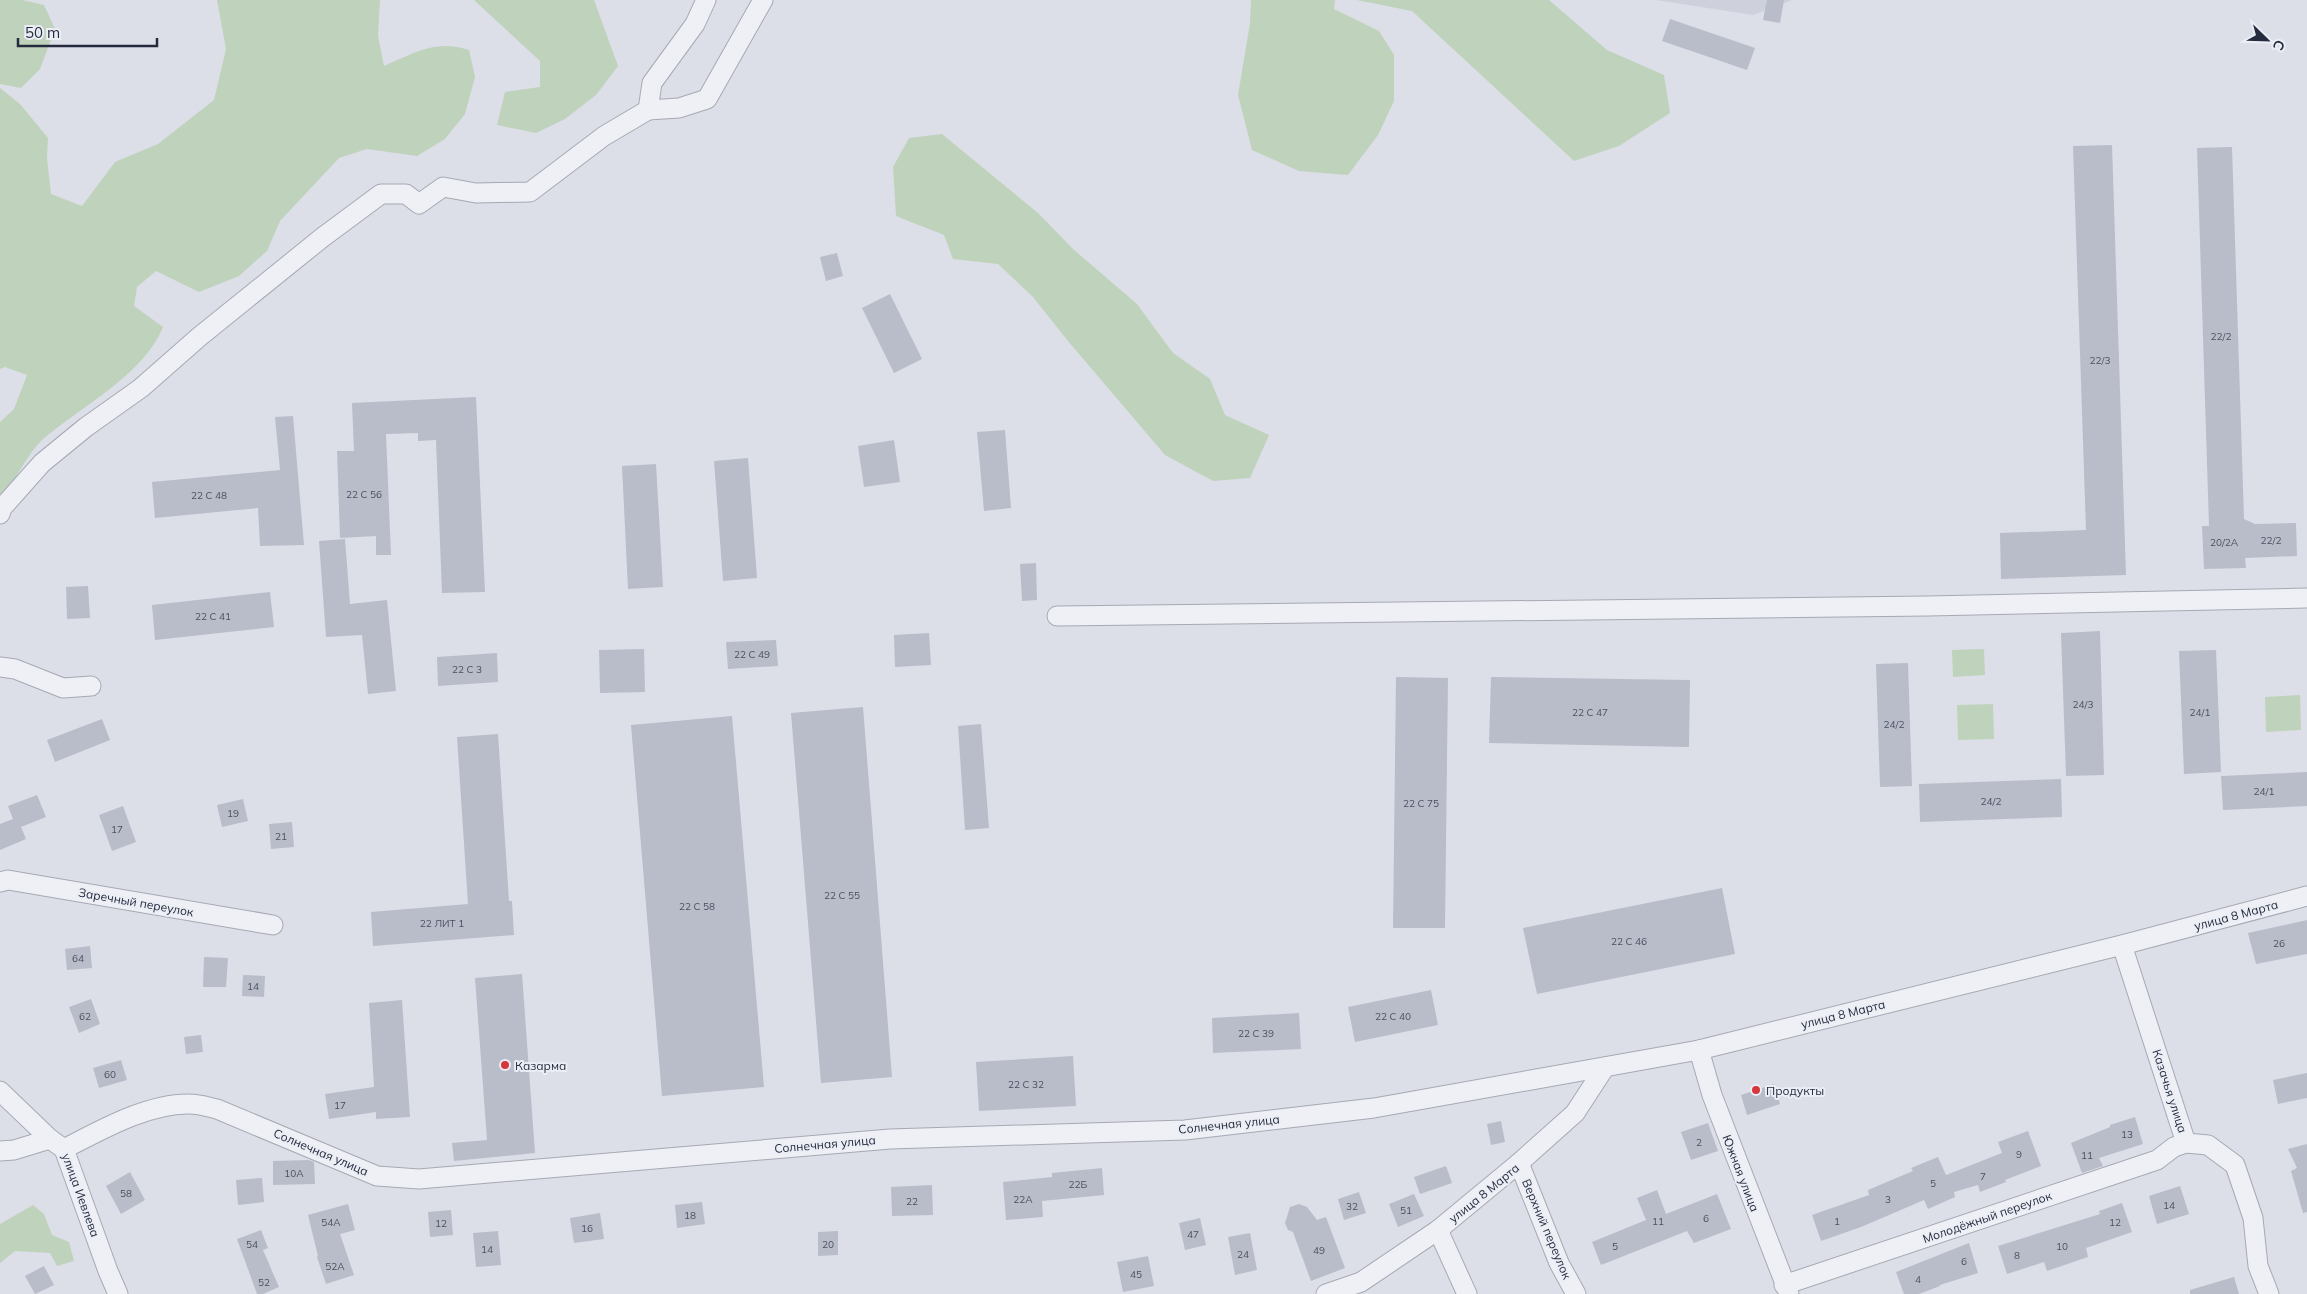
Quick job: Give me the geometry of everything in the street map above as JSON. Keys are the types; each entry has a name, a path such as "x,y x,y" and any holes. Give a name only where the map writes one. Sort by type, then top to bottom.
{"street":[{"path":"648,110 652,83 695,24 706,0"},
{"path":"0,514 2,508 42,463 86,427 141,388 199,337 323,237 381,194 406,194 419,204 442,187 476,193 530,192 604,136 648,110 678,108 707,98 763,0"},
{"path":"1057,616 1928,606 2307,598"},
{"path":"0,667 15,669 63,688 91,686"},
{"name":"Заречный переулок","path":"0,882 8,880 272,925"},
{"name":"улица 8 Марта","path":"1326,1294 1361,1282 1438,1230 1520,1164 1575,1113 1605,1067 1700,1050 2122,945 2307,896"},
{"name":"Казачья улица","path":"2122,945 2186,1143 2208,1145 2235,1165 2253,1218 2258,1266 2269,1294"},
{"name":"Южная улица","path":"1700,1050 1712,1095 1786,1290"},
{"name":"Солнечная улица","path":"0,1151 57,1144 168,1105 192,1104 217,1109 377,1176 419,1179 890,1139 1185,1130 1374,1108 1605,1067"},
{"name":"улица Иевлева","path":"0,1091 57,1144 118,1294"},
{"name":"Молодёжный переулок","path":"1786,1290 2157,1160 2174,1148 2186,1143"},
{"name":"Верхний переулок","path":"1520,1164 1560,1263 1576,1294"},
{"name":"улица 8 Марта","path":"1438,1230 1467,1294"}],"shaded area":[{"path":"1656,0 1792,0 1753,15"}],"green space":[{"path":"0,0 23,0 44,5 55,29 40,69 21,88 0,84"},
{"path":"217,0 380,0 378,36 384,66 425,49 446,46 469,50 475,77 465,114 445,139 417,156 367,149 339,158 280,221 267,251 239,276 199,292 156,271 137,287 134,306 163,327 154,345 141,361 110,389 42,440 25,461 0,504 0,422 14,409 27,375 5,367 0,369 0,88 20,104 48,138 47,158 51,194 82,206 115,162 158,144 214,100 226,49"},
{"path":"474,0 594,0 618,66 596,95 565,119 536,133 497,125 505,92 540,87 540,61"},
{"path":"1251,0 1335,0 1334,9 1379,31 1394,55 1394,101 1378,135 1348,175 1299,171 1252,150 1238,95 1250,23"},
{"path":"1357,0 1549,0 1607,50 1664,75 1670,113 1619,146 1574,161 1412,11"},
{"path":"942,134 1038,213 1073,249 1137,304 1173,353 1210,379 1225,415 1269,435 1250,478 1213,481 1165,455 1033,297 998,264 953,259 944,235 896,216 893,167 909,138"},
{"path":"1984,649 1985,675 1953,677 1952,650"},
{"path":"2300,695 2301,730 2266,732 2265,697"},
{"path":"1993,704 1994,739 1958,740 1957,705"},
{"path":"33,1205 44,1214 52,1235 69,1242 74,1261 57,1266 50,1253 15,1251 0,1263 0,1224"}],"building":[{"path":"1767,0 1784,0 1780,23 1763,20"},
{"path":"1670,19 1755,48 1747,70 1662,41"},
{"path":"2112,145 2126,575 2001,579 2000,533 2086,530 2073,146"},
{"path":"2232,147 2244,519 2255,524 2296,523 2297,556 2245,558 2246,568 2204,569 2202,526 2209,526 2197,148"},
{"path":"837,253 843,276 826,281 820,257"},
{"path":"890,294 922,359 894,373 862,308"},
{"path":"476,397 485,592 442,593 436,440 418,441 418,433 386,434 391,555 376,555 376,536 340,538 337,451 354,451 352,403"},
{"path":"293,416 304,545 260,546 258,508 155,518 152,482 280,470 275,417"},
{"path":"1005,430 1011,508 984,511 977,432"},
{"path":"894,440 900,482 864,487 858,446"},
{"path":"748,458 757,578 723,581 714,461"},
{"path":"656,464 663,587 628,589 622,466"},
{"path":"345,539 350,604 387,600 396,691 368,694 362,635 326,637 319,541"},
{"path":"1036,563 1037,600 1022,601 1020,564"},
{"path":"88,586 90,618 67,619 66,587"},
{"path":"270,592 274,627 155,640 152,605"},
{"path":"2100,631 2104,775 2066,776 2061,633"},
{"path":"929,633 931,665 895,667 894,635"},
{"path":"776,640 778,666 728,669 726,642"},
{"path":"644,649 645,692 600,693 599,650"},
{"path":"2216,650 2221,772 2184,774 2179,651"},
{"path":"497,653 498,682 438,686 437,657"},
{"path":"1908,663 1912,786 1880,787 1876,664"},
{"path":"1396,677 1448,678 1445,928 1393,928"},
{"path":"1491,677 1690,680 1689,747 1489,743"},
{"path":"863,707 892,1077 821,1083 791,713"},
{"path":"732,716 764,1087 662,1096 631,725"},
{"path":"102,719 110,740 55,762 47,740"},
{"path":"981,724 989,828 965,830 958,726"},
{"path":"498,734 509,901 512,901 514,935 373,946 371,912 468,904 457,737"},
{"path":"2307,772 2307,806 2223,810 2221,776"},
{"path":"2061,779 2062,817 1920,822 1919,784"},
{"path":"37,795 46,817 21,827 26,839 0,850 0,824 13,819 8,806"},
{"path":"243,799 248,821 222,827 217,805"},
{"path":"123,806 136,842 112,851 99,815"},
{"path":"292,822 294,847 271,849 269,824"},
{"path":"1722,888 1735,954 1537,994 1523,928"},
{"path":"2307,920 2307,954 2256,964 2248,933"},
{"path":"90,946 92,968 67,970 65,949"},
{"path":"204,957 228,958 226,987 203,987"},
{"name":"Казарма","path":"522,974 535,1153 454,1161 452,1143 487,1140 475,978"},
{"path":"243,975 265,976 264,997 242,996"},
{"path":"1431,990 1438,1025 1355,1042 1348,1007"},
{"path":"91,999 100,1024 79,1033 69,1007"},
{"path":"402,1000 410,1117 376,1119 376,1112 329,1119 325,1094 374,1087 369,1003"},
{"path":"1299,1013 1301,1049 1213,1053 1212,1018"},
{"path":"201,1035 203,1052 186,1054 184,1037"},
{"path":"1073,1056 1076,1106 979,1111 976,1062"},
{"path":"121,1060 127,1080 99,1088 93,1068"},
{"path":"2307,1073 2307,1098 2278,1104 2273,1080"},
{"path":"1774,1084 1780,1104 1747,1115 1741,1095"},
{"path":"2135,1117 2143,1144 2099,1158 2103,1166 2082,1173 2071,1143 2110,1127 2110,1125"},
{"path":"1501,1121 1505,1142 1491,1145 1487,1124"},
{"path":"1708,1123 1718,1151 1691,1160 1681,1132"},
{"path":"2028,1131 2041,1166 1980,1192 1978,1185 1954,1192 1955,1197 1928,1209 1924,1200 1861,1227 1821,1241 1812,1215 1869,1195 1868,1190 1913,1171 1911,1168 1938,1157 1946,1175 2002,1153 1998,1142"},
{"path":"2307,1144 2307,1212 2303,1213 2291,1171 2297,1168 2288,1149"},
{"path":"309,1160 314,1162 315,1184 273,1185 273,1161"},
{"path":"1446,1166 1452,1183 1420,1194 1414,1177"},
{"path":"1102,1168 1104,1195 1042,1201 1043,1217 1006,1220 1003,1182 1052,1177 1052,1173"},
{"path":"130,1172 145,1200 121,1214 106,1186"},
{"path":"262,1178 264,1202 238,1205 236,1180"},
{"path":"932,1185 933,1215 892,1216 891,1187"},
{"path":"2180,1186 2189,1214 2157,1224 2149,1196"},
{"path":"1657,1190 1666,1214 1717,1194 1731,1229 1694,1243 1687,1231 1601,1265 1592,1242 1646,1220 1637,1198"},
{"path":"1359,1192 1366,1213 1344,1220 1338,1199"},
{"path":"1414,1194 1424,1216 1398,1227 1389,1204"},
{"path":"702,1202 705,1224 677,1228 675,1205"},
{"path":"2122,1203 2132,1232 2086,1248 2088,1257 2047,1271 2044,1262 2007,1274 1998,1246 2100,1214 2099,1211"},
{"path":"348,1204 355,1230 340,1234 354,1275 326,1284 317,1257 308,1215"},
{"path":"1299,1204 1307,1207 1317,1220 1326,1217 1345,1268 1311,1281 1293,1232 1288,1230 1285,1223 1290,1207"},
{"path":"451,1210 453,1235 430,1237 428,1212"},
{"path":"600,1213 604,1239 574,1243 570,1218"},
{"path":"1200,1218 1206,1245 1185,1250 1179,1223"},
{"path":"261,1230 268,1248 263,1250 279,1287 263,1294 257,1294 237,1239"},
{"path":"498,1231 501,1265 476,1267 473,1233"},
{"path":"838,1231 838,1255 818,1256 818,1232"},
{"path":"1250,1233 1257,1270 1235,1275 1228,1237"},
{"path":"1969,1243 1978,1273 1919,1294 1904,1294 1896,1272"},
{"path":"1148,1256 1154,1286 1123,1292 1117,1262"},
{"path":"44,1266 54,1285 35,1294 25,1276"},
{"path":"2234,1277 2239,1294 2190,1294 2190,1290"}],"place":[{"name":"Казарма","path":"505,1065"},
{"name":"Продукты","path":"1756,1090"}]}
